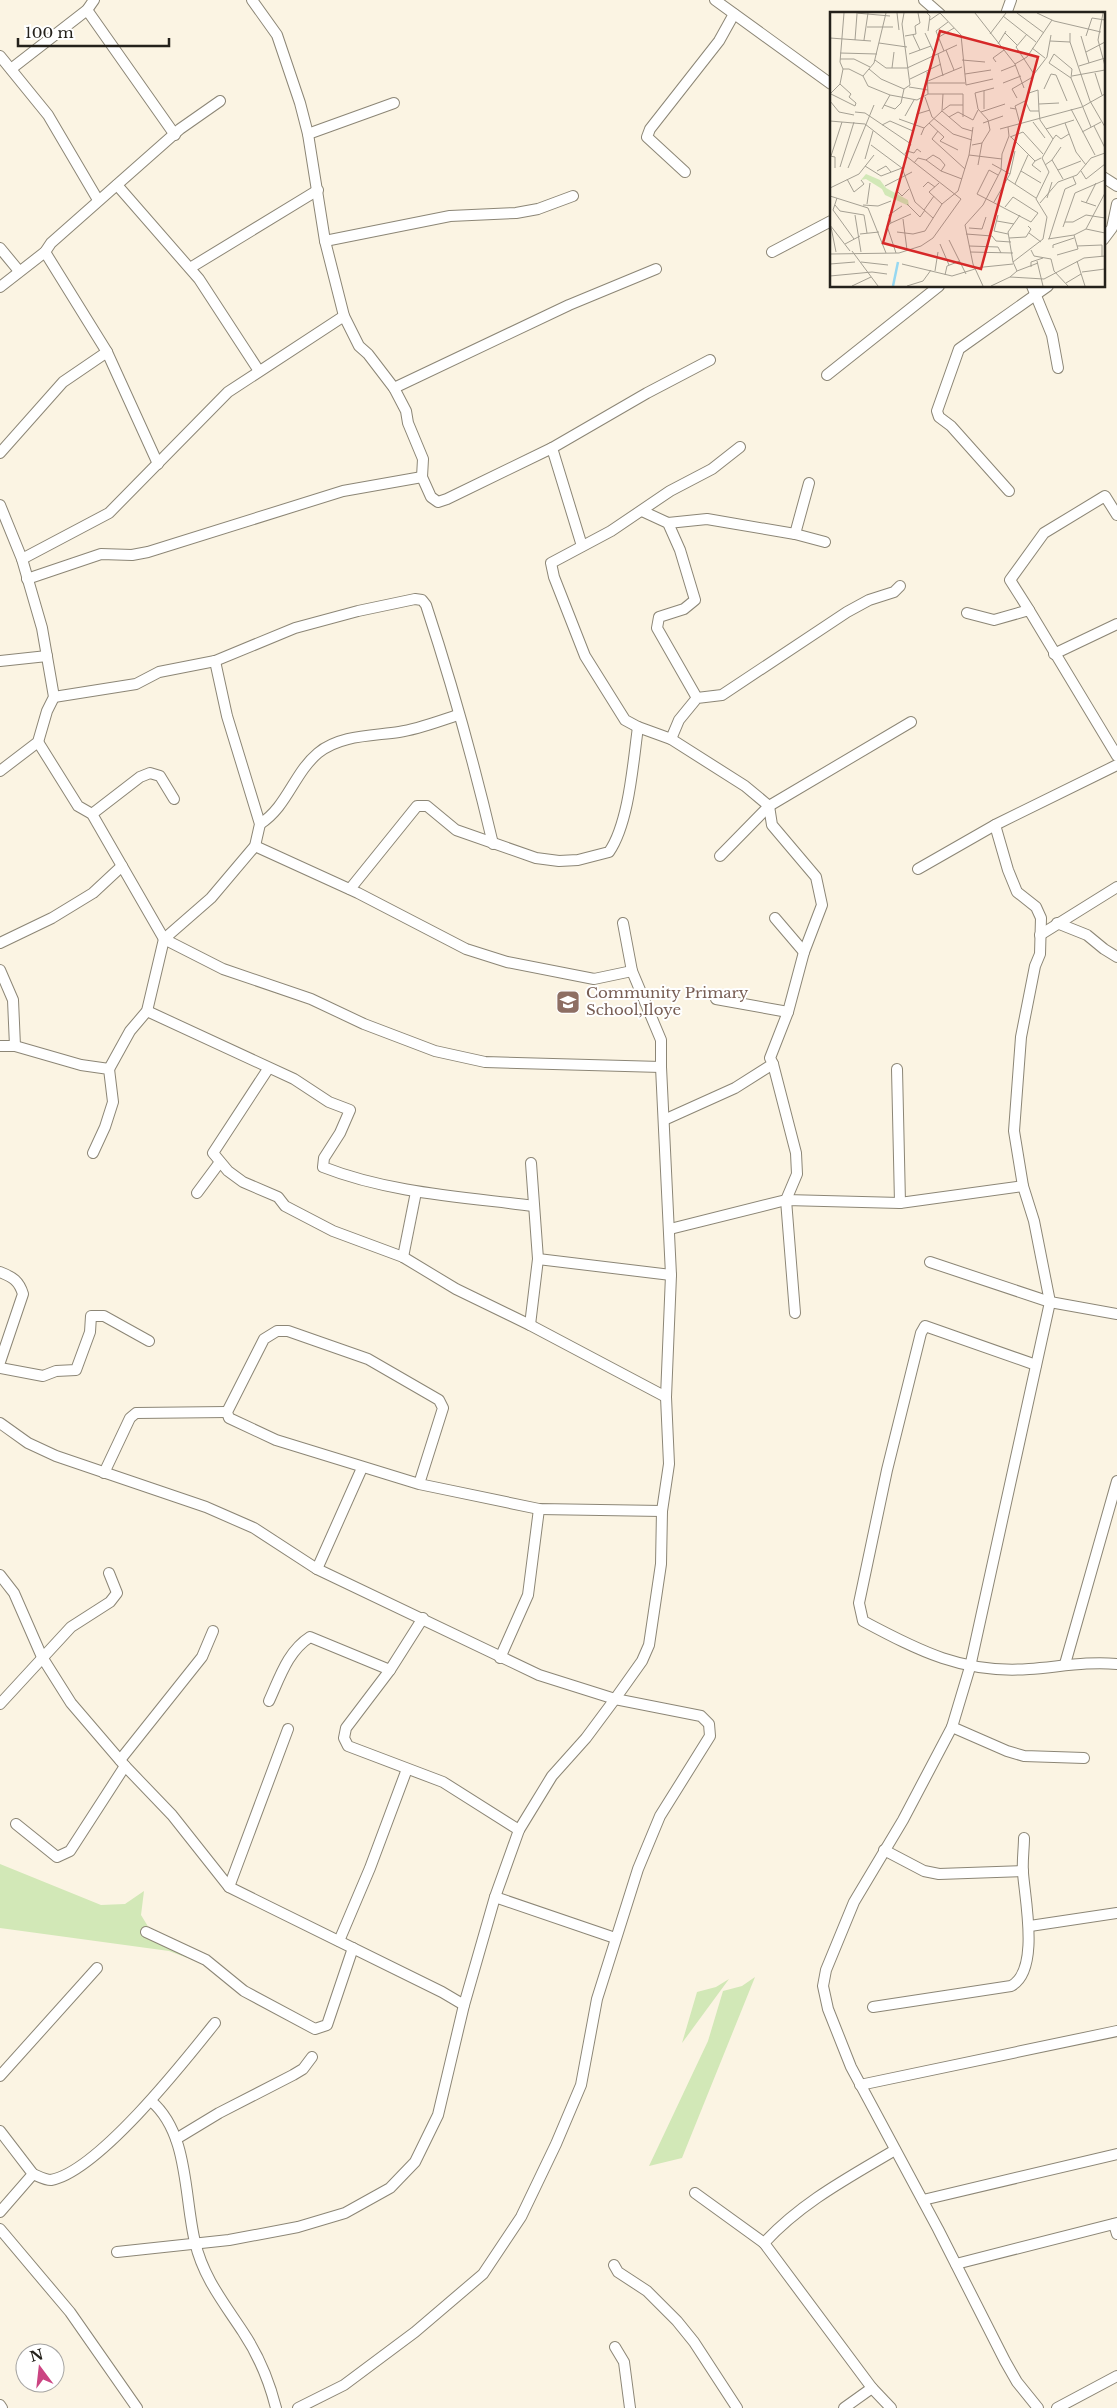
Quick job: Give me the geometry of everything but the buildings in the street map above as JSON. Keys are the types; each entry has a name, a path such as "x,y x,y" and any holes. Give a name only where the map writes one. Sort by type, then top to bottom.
{"street":[{"path":"11,69 87,10 94,0"},
{"path":"252,0 277,35 308,134 325,241 344,316 359,346 368,354 394,388 406,411 408,423 423,459 422,477 431,497 438,502 447,499 552,448 710,360"},
{"path":"260,10 266,0"},
{"path":"715,0 830,83"},
{"path":"924,0 938,12"},
{"path":"1007,12 1011,0"},
{"path":"87,10 175,135"},
{"path":"685,172 647,137 650,129 719,41 734,14"},
{"path":"0,56 48,115 98,200"},
{"path":"0,287 18,271 45,252 50,243 175,135 180,128 220,101"},
{"path":"308,134 394,103"},
{"path":"1104,178 1117,186"},
{"path":"117,184 190,268 259,371"},
{"path":"190,268 318,190"},
{"path":"325,241 450,216 516,213 573,196"},
{"path":"1104,239 1112,228 1117,204"},
{"path":"772,252 830,222"},
{"path":"0,248 18,271"},
{"path":"45,252 107,352 158,464"},
{"path":"394,388 569,304 656,269"},
{"path":"827,375 936,288"},
{"path":"1008,490 951,426 939,417 937,411 959,350 1034,290 1052,335 1058,368"},
{"path":"22,559 109,513 220,400 259,371 344,316"},
{"path":"0,453 63,382 107,352"},
{"path":"740,447 712,469 675,488 603,537 551,563 554,577 585,656 625,720 638,727 671,739 745,786 769,806 772,826 816,877 822,905 804,952 788,1012 770,1058 796,1153 797,1174 786,1200 795,1313"},
{"path":"552,448 582,546"},
{"path":"27,579 102,554 132,555 148,552 364,486 422,477"},
{"path":"795,534 809,483"},
{"path":"1117,515 1106,496 1044,533 1010,580 1117,756"},
{"path":"0,505 22,559 42,628 54,696 47,711 38,742 0,771"},
{"path":"642,511 668,523 707,520 795,534 825,542"},
{"path":"668,523 680,550 695,600 684,609 659,617 657,628 697,698"},
{"path":"671,739 679,720 697,698 722,695 847,612 869,600 894,592 900,586"},
{"path":"54,696 86,690 124,687 166,670 215,661 310,623 415,599 422,600 426,605 446,666 458,715 468,741 493,844"},
{"path":"967,613 994,620 1029,610"},
{"path":"1054,654 1117,624"},
{"path":"0,661 47,656"},
{"path":"93,1153 105,1127 113,1102 109,1069 130,1031 147,1011 164,939 211,898 255,846 260,824 227,716 215,661"},
{"path":"260,824 276,811 307,764 320,751 362,735 402,731 458,715"},
{"path":"720,856 769,806 911,722"},
{"path":"350,889 417,806 422,805 427,806 456,830 536,858 559,861 599,856 609,852 617,841 631,780 638,727"},
{"path":"38,742 78,806 92,814 164,939 223,969 311,999 364,1024 435,1052 485,1062 660,1067"},
{"path":"918,869 995,825 1117,765"},
{"path":"92,814 140,778 150,773 160,776 174,799"},
{"path":"995,825 1008,870 1017,892 1036,907 1041,918 1040,954 1035,966 1021,1037 1014,1131 1023,1186 1034,1222 1050,1302 970,1667 952,1727 921,1789 854,1902 826,1970 823,1986 836,2031 860,2085 923,2200 1013,2375 1038,2408"},
{"path":"255,846 350,889 457,945 507,962 594,979 632,971"},
{"path":"0,943 52,918 93,893 122,866"},
{"path":"1040,935 1117,887"},
{"path":"775,918 804,952"},
{"path":"117,2252 195,2242 229,2240 298,2227 345,2213 390,2188 415,2162 438,2115 464,2005 495,1897 519,1830 552,1776 586,1738 615,1699 642,1661 649,1645 661,1564 662,1511 669,1464 666,1397 671,1275 670,1229 660,1067 661,1040 632,971 623,923"},
{"path":"1057,923 1087,935 1117,956"},
{"path":"0,970 13,1000 15,1046"},
{"path":"716,999 788,1012"},
{"path":"147,1011 268,1069 294,1079 329,1102 350,1110 340,1133 324,1158 323,1167 337,1173 416,1192 534,1206"},
{"path":"0,1046 15,1046 81,1065 109,1069"},
{"path":"664,1120 735,1088 773,1064"},
{"path":"268,1069 213,1153 220,1162 244,1182 278,1197 285,1206 332,1231 403,1257 456,1289 530,1325 666,1397"},
{"path":"897,1069 900,1203"},
{"path":"197,1193 220,1162"},
{"path":"530,1325 538,1259 531,1163"},
{"path":"670,1229 786,1200 900,1203 1023,1186"},
{"path":"403,1257 416,1192"},
{"path":"538,1259 671,1275"},
{"path":"930,1262 1050,1302 1117,1314"},
{"path":"0,1272 16,1281 20,1285 23,1294 0,1362"},
{"path":"0,1368 43,1376 56,1371 76,1370 90,1332 91,1316 104,1316 149,1341"},
{"path":"1036,1365 925,1326 920,1333 909,1376 859,1603 864,1621 906,1644 970,1667 1028,1669 1065,1664 1117,1664"},
{"path":"419,1484 443,1408 439,1400 368,1359 288,1331 277,1331 264,1339 227,1412 229,1418 276,1440 419,1484 539,1509 662,1511"},
{"path":"104,1473 130,1418 136,1414 227,1412"},
{"path":"0,1423 28,1443 56,1456 206,1507 254,1528 317,1569 371,1596 423,1618 500,1658 540,1675 615,1699 701,1716 709,1724 710,1736 660,1816 638,1869 597,2000 581,2084 556,2144 521,2217 483,2274 415,2332 351,2379 298,2408"},
{"path":"317,1569 362,1468"},
{"path":"1065,1664 1117,1481"},
{"path":"500,1658 528,1595 539,1509"},
{"path":"0,1704 71,1627 110,1602 117,1593 109,1573"},
{"path":"0,1575 14,1593 42,1657 71,1702 122,1763 172,1815 229,1887 464,2005"},
{"path":"423,1618 390,1670 346,1728 344,1738 348,1746 442,1782 519,1830"},
{"path":"16,1824 50,1853 58,1857 64,1856 70,1851 122,1763 202,1657 213,1631"},
{"path":"269,1701 291,1654 298,1645 310,1637 390,1670"},
{"path":"952,1727 1007,1751 1024,1756 1084,1758"},
{"path":"229,1887 288,1729"},
{"path":"339,1941 370,1868 407,1769"},
{"path":"873,2007 1011,1986 1019,1982 1024,1974 1030,1926 1023,1871 1024,1838"},
{"path":"884,1850 924,1871 939,1874 1023,1871"},
{"path":"495,1897 615,1938"},
{"path":"1030,1926 1117,1913"},
{"path":"146,1932 206,1960 244,1991 315,2029 327,2025 353,1948"},
{"path":"2,2071 97,1968"},
{"path":"0,2130 33,2174 48,2180 63,2176 99,2150 152,2101 216,2023"},
{"path":"860,2085 1117,2031"},
{"path":"176,2139 219,2113 293,2076 303,2069 312,2057"},
{"path":"152,2101 163,2111 176,2139 195,2242 202,2266 219,2298 244,2332 260,2361 270,2385 276,2408"},
{"path":"764,2243 784,2221 824,2191 895,2150"},
{"path":"923,2200 1117,2154"},
{"path":"0,2212 33,2174"},
{"path":"695,2193 764,2243 872,2388 891,2408"},
{"path":"956,2264 1115,2223 1117,2234"},
{"path":"0,2229 70,2312 137,2408"},
{"path":"614,2265 618,2272 647,2291 677,2321 694,2342 737,2408"},
{"path":"615,2347 624,2362 630,2408"},
{"path":"1056,2408 1117,2376"},
{"path":"844,2408 872,2388"}],"green space":[{"path":"0,1864 101,1905 125,1904 144,1891 141,1915 155,1938 219,1964 201,1963 169,1951 0,1928"},
{"path":"755,1977 682,2158 649,2166 708,2041 723,1991 742,1986"},
{"path":"729,1979 682,2043 697,1992 716,1987"}],"place":[{"name":"Community Primary School,Iloye","path":"568,1002"}]}
